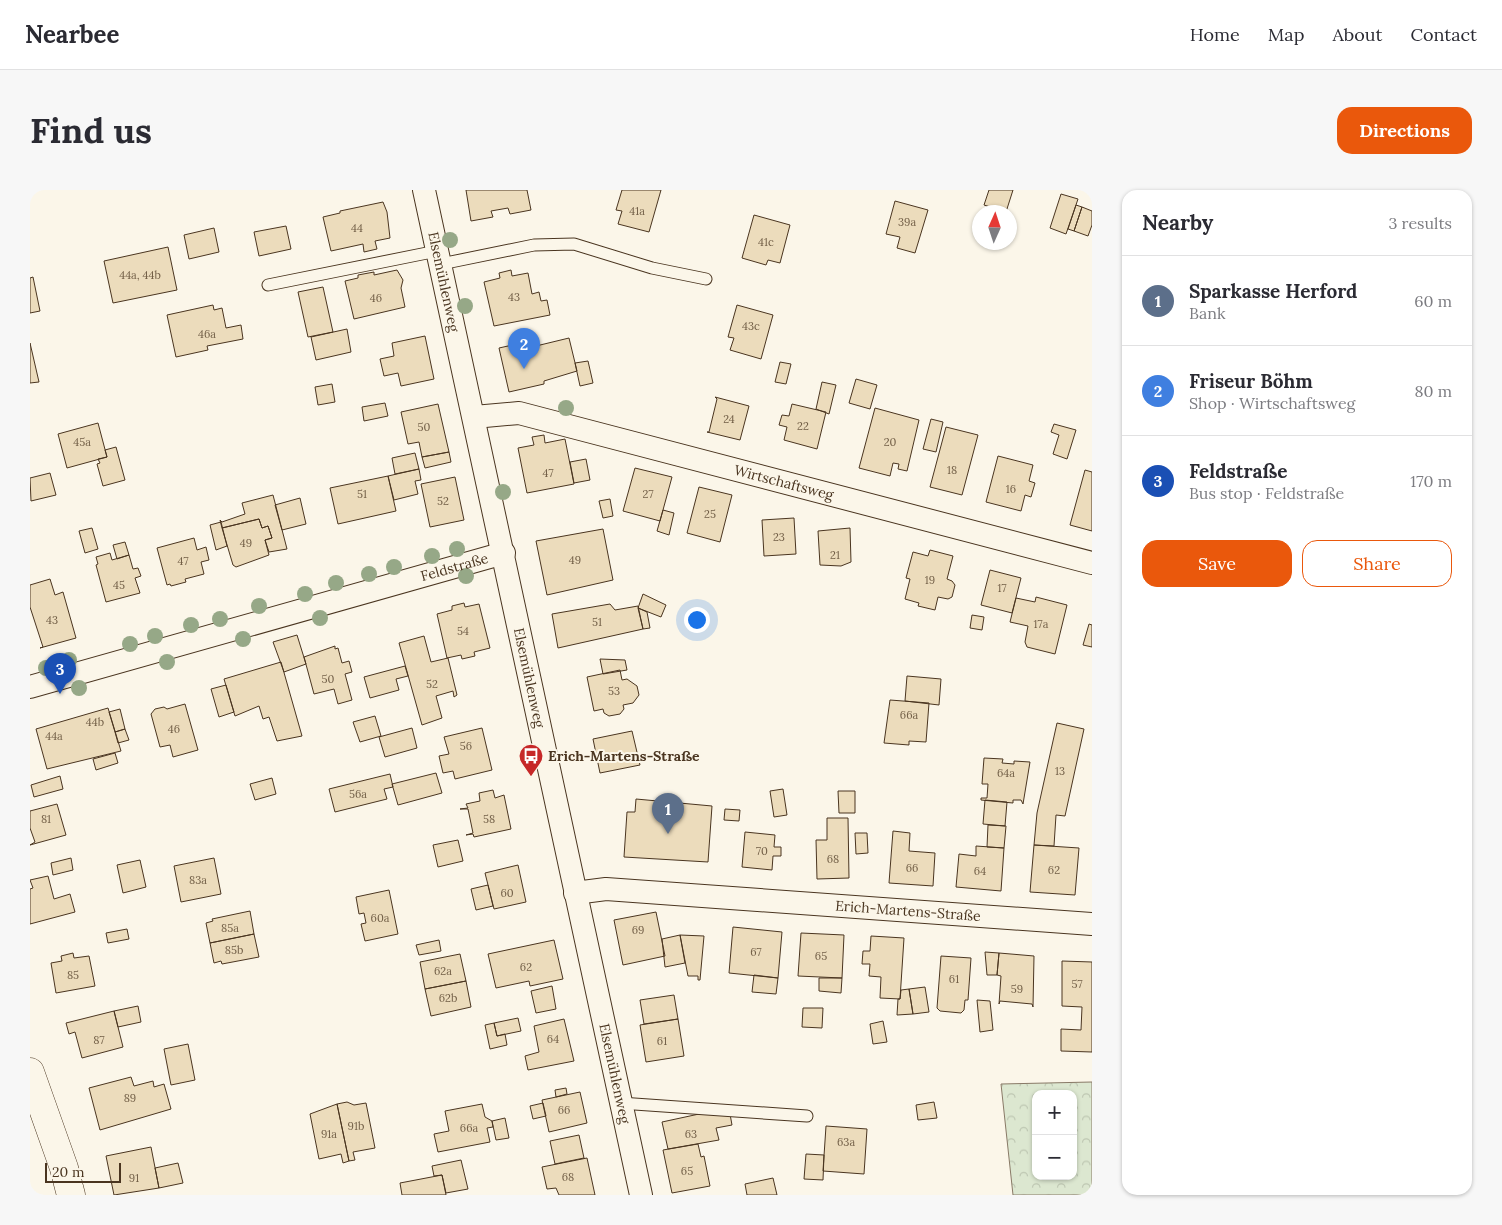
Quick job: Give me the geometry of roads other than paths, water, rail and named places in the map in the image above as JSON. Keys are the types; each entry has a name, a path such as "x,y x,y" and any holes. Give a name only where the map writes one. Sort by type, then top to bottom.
{"street":[{"name":"Elsemühlenweg","path":"424,190 504,552 641,1195"},
{"name":"Wirtschaftsweg","path":"474,417 519,413 1092,563"},
{"name":"Feldstraße","path":"30,687 504,552"},
{"name":"Erich-Martens-Straße","path":"575,892 606,889 1092,924"},
{"path":"30,1072 64,1168 71,1195"}],"lane":[{"path":"268,285 439,257 534,245 574,244 652,268 706,279"},
{"path":"620,1103 807,1116"}],"place":[{"name":"Friseur Böhm","path":"524,369"},
{"name":"Feldstraße","path":"60,694"},
{"name":"Erich-Martens-Straße","path":"531,777"},
{"name":"Sparkasse Herford","path":"668,834"}]}
